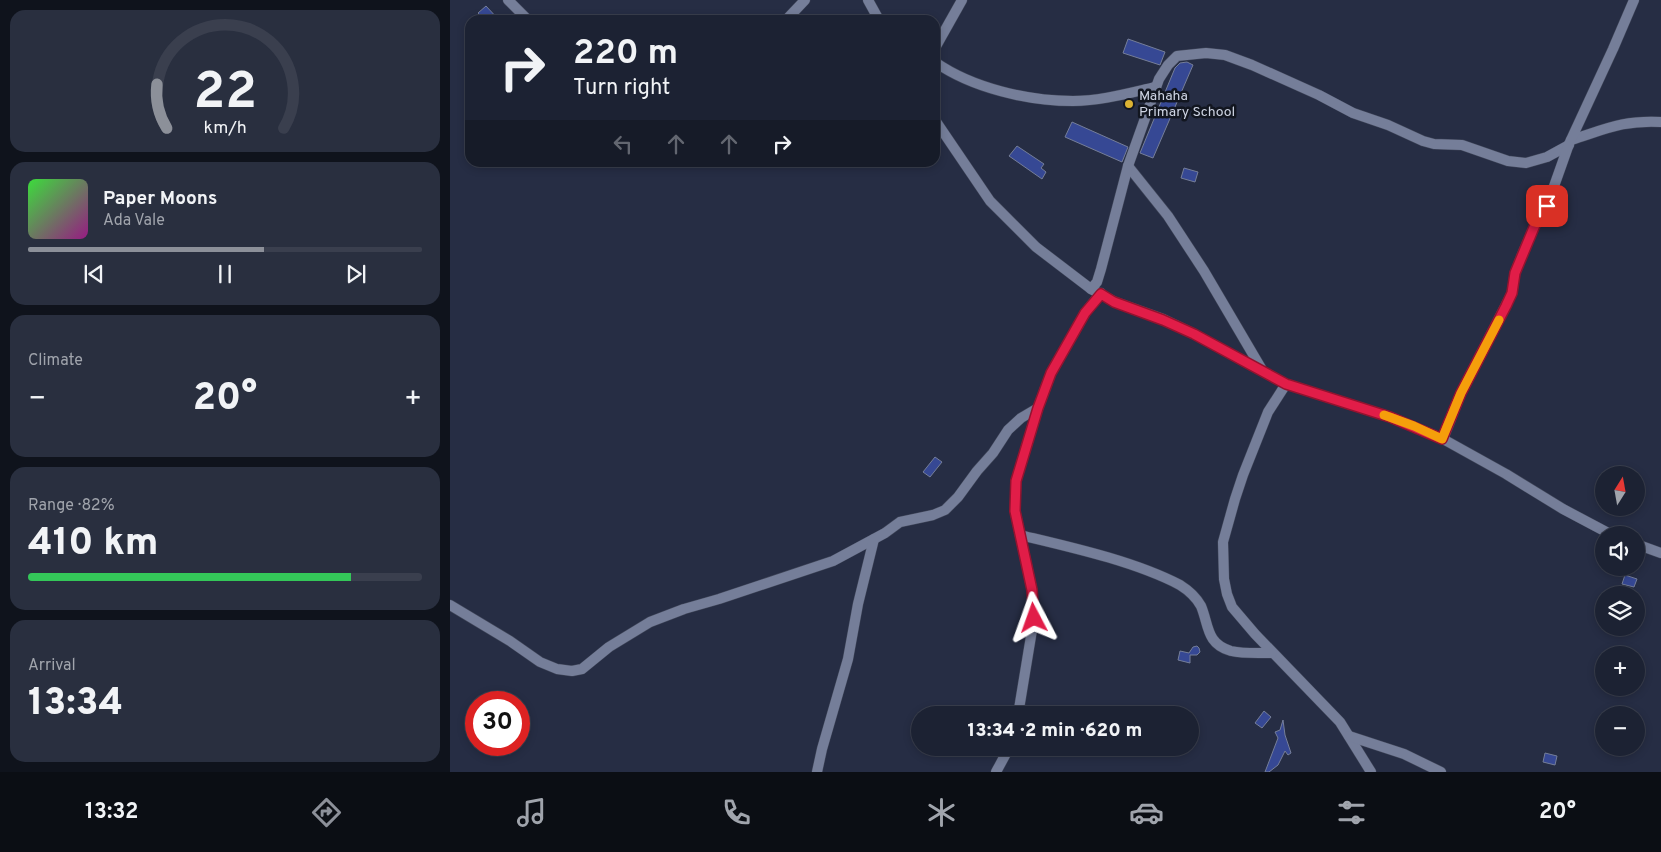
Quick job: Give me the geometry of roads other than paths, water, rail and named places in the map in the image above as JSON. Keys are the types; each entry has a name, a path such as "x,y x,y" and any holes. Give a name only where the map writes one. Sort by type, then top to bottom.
{"street":[{"path":"508,0 523,15"},
{"path":"791,15 806,0"},
{"path":"868,0 876,15"},
{"path":"940,39 962,0"},
{"path":"1442,439 1461,393 1512,293 1515,273 1535,225 1547,206 1570,142 1634,0"},
{"path":"1019,706 1034,618 1032,590 1015,511 1016,481 1038,408 1055,365 1096,291 1128,166 1159,79 1168,65 1177,56 1206,53 1225,55 1319,95 1353,113 1434,144 1462,145 1508,161 1526,162 1547,157 1570,142 1619,124 1639,121 1661,122"},
{"path":"940,66 963,78 1006,93 1041,99 1074,101 1115,96 1156,87"},
{"path":"940,127 990,201 1036,247 1114,302 1186,330 1286,384 1390,417 1442,439 1595,526"},
{"path":"1128,166 1168,216 1204,271 1262,370"},
{"path":"1286,384 1268,412 1243,475 1223,542 1226,594 1232,607 1272,652 1340,722 1371,772"},
{"path":"450,605 510,641 540,662 557,669 572,671 582,669 609,647 650,622 684,609 719,600 833,561 874,539 900,522 933,515 945,510 958,497 993,453 1008,430 1021,418 1038,408"},
{"path":"1020,535 1118,562 1150,572 1178,584 1189,590 1200,605 1208,632 1220,646 1244,653 1272,652"},
{"path":"817,772 848,659 874,539"},
{"path":"1645,547 1661,553"},
{"path":"1349,736 1404,754 1441,772"},
{"path":"996,772 1005,756"}],"place":[{"name":"Mahaha Primary School","path":"1129,104"}]}
